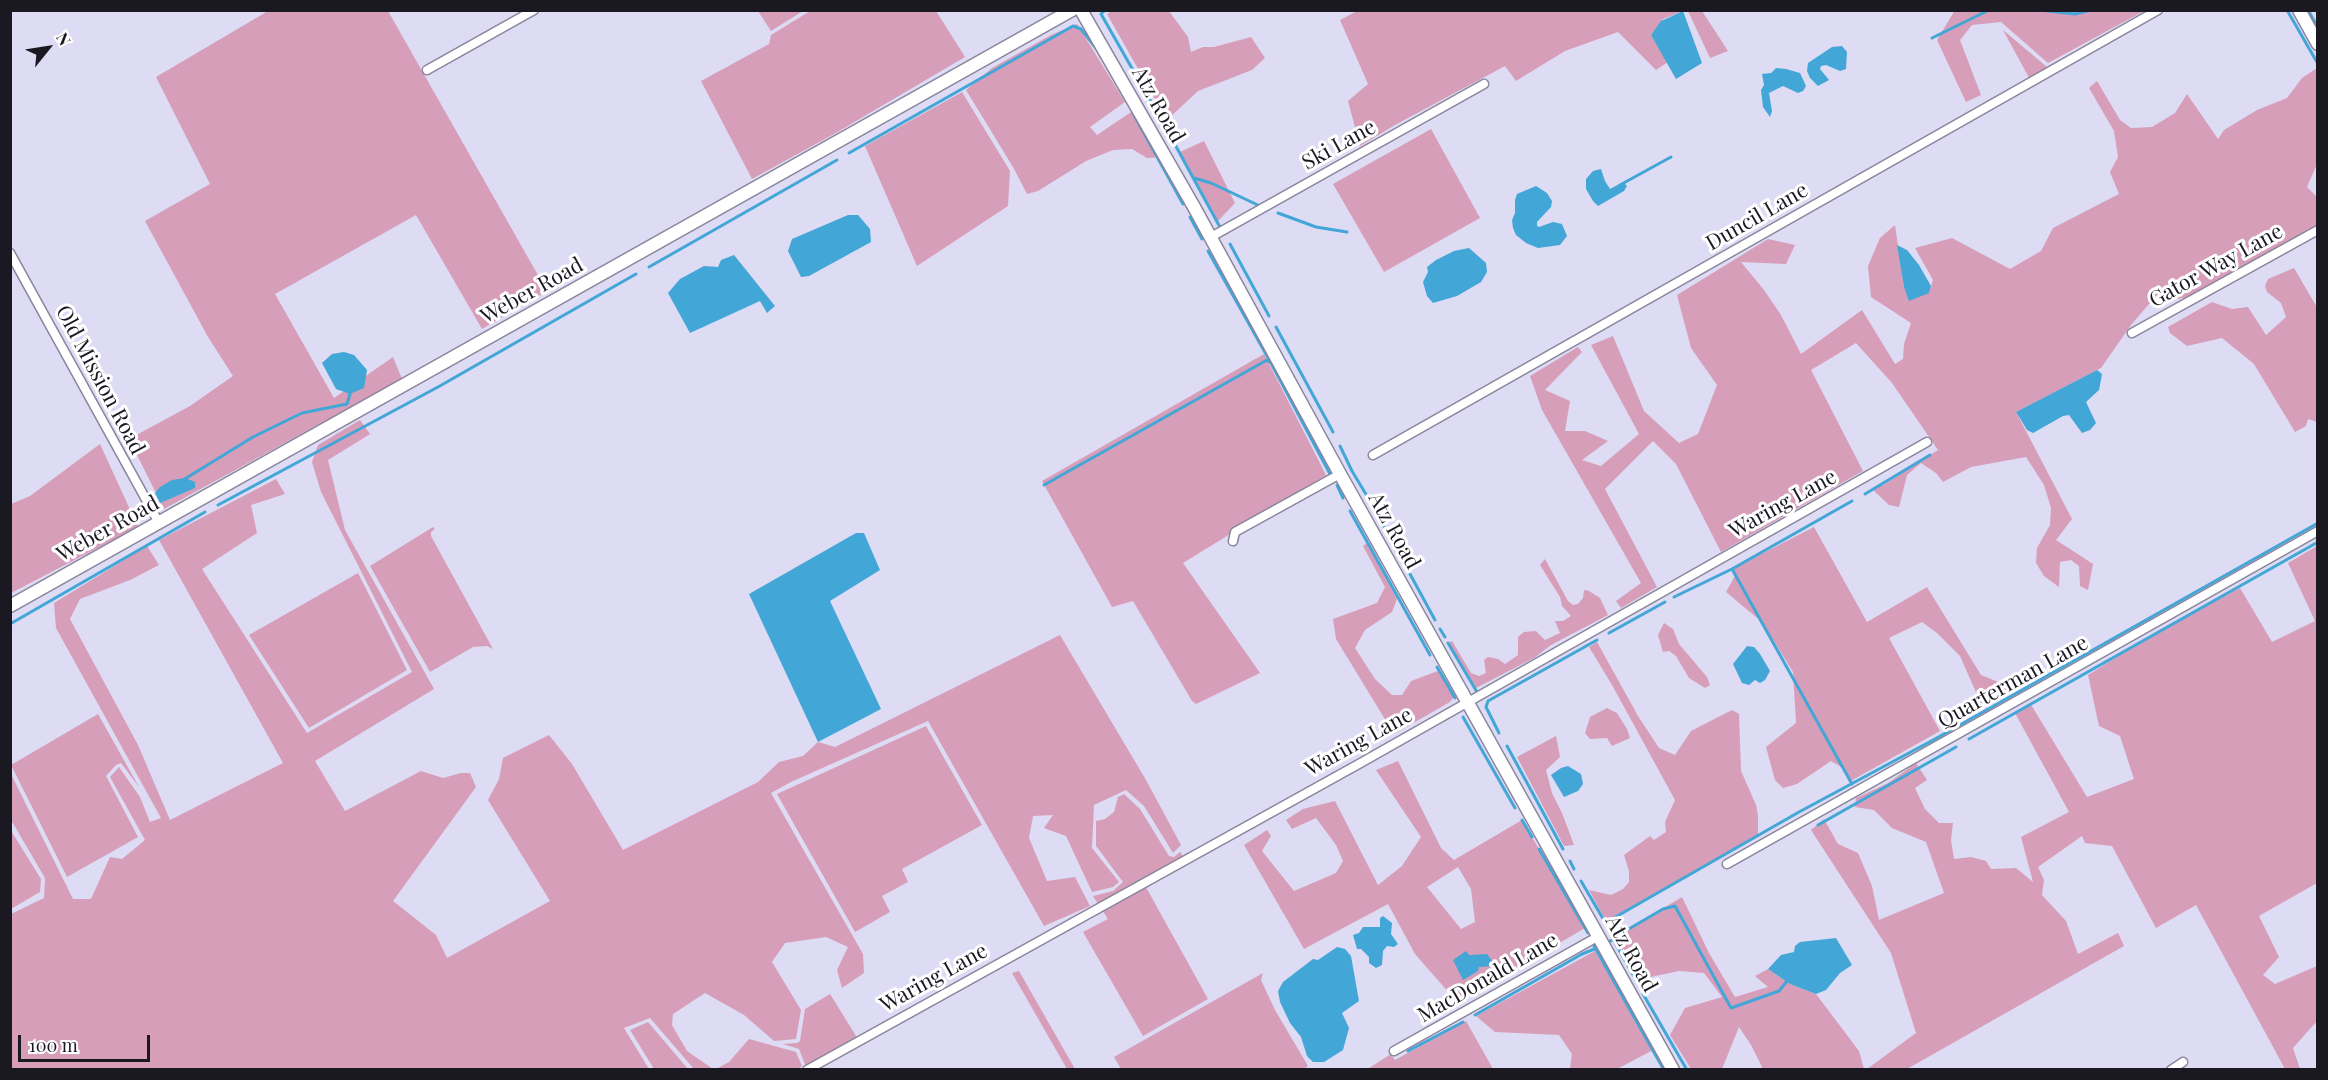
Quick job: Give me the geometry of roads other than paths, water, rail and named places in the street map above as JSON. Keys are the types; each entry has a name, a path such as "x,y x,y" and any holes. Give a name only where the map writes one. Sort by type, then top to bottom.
{"street":[{"path":"427,70 534,10"},
{"name":"Weber Road","path":"10,606 1072,10"},
{"name":"Atz Road","path":"1081,10 1211,237 1340,474 1673,1070"},
{"name":"Duncil Lane","path":"1373,455 2158,10"},
{"path":"2299,10 2318,44"},
{"name":"Ski Lane","path":"1211,237 1484,84"},
{"name":"Gator Way Lane","path":"2132,333 2318,230"},
{"name":"Old Mission Road","path":"10,253 159,523"},
{"name":"Waring Lane","path":"807,1070 1467,702 1927,442"},
{"path":"1233,541 1235,532 1340,474"},
{"name":"Quarterman Lane","path":"1727,864 2318,531"},
{"name":"MacDonald Lane","path":"1395,1051 1599,936"},
{"path":"2171,1070 2183,1062"}],"water":[{"path":"1683,11 1702,63 1676,79 1651,35 1661,21"},
{"path":"1842,46 1847,52 1846,69 1840,71 1826,65 1821,66 1820,69 1829,80 1818,86 1810,78 1807,71 1808,63 1832,47"},
{"path":"1776,68 1800,73 1806,86 1798,93 1783,86 1769,93 1772,111 1770,117 1763,107 1762,74 1771,73"},
{"path":"1601,169 1610,189 1623,182 1627,186 1624,191 1598,206 1586,189 1586,179 1593,171"},
{"path":"1536,186 1547,193 1552,201 1551,207 1537,222 1537,226 1553,222 1562,224 1567,236 1560,245 1538,248 1526,243 1516,235 1513,228 1512,220 1517,194"},
{"path":"848,215 858,215 870,229 871,242 809,276 801,277 788,251 792,239"},
{"path":"1897,245 1907,250 1919,265 1931,286 1929,293 1909,301 1904,287"},
{"path":"1469,248 1486,263 1487,272 1481,282 1457,296 1433,303 1427,296 1423,282 1428,272 1427,267 1454,251"},
{"path":"734,255 775,306 767,313 760,301 690,333 668,293 680,279 704,266 718,267 721,260"},
{"path":"344,352 354,355 367,370 364,388 350,394 336,389 322,363 332,354"},
{"path":"2097,370 2102,374 2099,390 2086,402 2096,423 2090,430 2082,433 2069,415 2033,433 2027,430 2016,412"},
{"path":"185,478 195,482 195,488 160,503 155,493 160,487 172,480"},
{"path":"856,533 864,533 880,570 830,601 881,709 818,742 749,594"},
{"path":"1747,646 1754,647 1770,671 1765,680 1760,683 1755,680 1749,685 1742,683 1733,664"},
{"path":"1568,766 1581,774 1583,784 1578,791 1564,797 1551,775"},
{"path":"1383,916 1392,923 1391,934 1398,944 1394,947 1387,946 1383,951 1382,965 1376,968 1369,963 1369,957 1361,949 1357,949 1353,935 1359,933 1363,927 1380,927 1380,918"},
{"path":"1836,938 1852,965 1840,973 1826,990 1816,994 1790,984 1768,969 1781,955 1794,952 1795,946 1800,942"},
{"path":"1337,947 1345,949 1351,956 1359,1001 1342,1013 1349,1028 1343,1050 1324,1062 1313,1062 1307,1056 1301,1037 1290,1023 1280,1002 1278,991 1283,982 1313,959 1318,960"},
{"path":"1466,951 1469,955 1487,954 1493,966 1479,967 1478,971 1463,980 1453,960"}],"waterway":[{"path":"1105,10 1101,14 1166,128"},
{"path":"1932,38 1989,10"},
{"path":"2040,10 2075,14 2091,10"},
{"path":"2287,10 2318,64"},
{"path":"2308,10 2318,28"},
{"path":"849,153 1073,26 1081,29 1099,52"},
{"path":"1120,89 1126,100"},
{"path":"1133,113 1183,204"},
{"path":"1172,139 1221,229"},
{"path":"1620,185 1671,157"},
{"path":"649,267 837,160"},
{"path":"1194,178 1211,183 1262,207"},
{"path":"1278,213 1316,227 1347,232"},
{"path":"1190,217 1202,239"},
{"path":"1230,244 1269,316"},
{"path":"1208,251 1330,474"},
{"path":"218,505 438,387 636,274"},
{"path":"1276,327 1333,432"},
{"path":"1044,485 1267,360 1271,363"},
{"path":"183,480 253,437 302,413 347,404 350,394"},
{"path":"1340,446 1373,506"},
{"path":"1865,494 1930,455"},
{"path":"1337,485 1343,498"},
{"path":"1674,597 1732,569 1852,501"},
{"path":"1350,511 1430,655"},
{"path":"10,624 205,512"},
{"path":"1379,517 1435,620"},
{"path":"1581,881 1605,922 1612,919 1799,812 1935,739 2318,523"},
{"path":"1969,739 2318,542"},
{"path":"1732,569 1852,784"},
{"path":"1609,633 1665,602"},
{"path":"1440,629 1445,637"},
{"path":"1499,733 1486,707 1488,701 1597,640"},
{"path":"1450,646 1448,643 1477,692"},
{"path":"1437,667 1455,698"},
{"path":"1463,717 1515,808"},
{"path":"1507,746 1563,849"},
{"path":"1818,825 1956,747"},
{"path":"1522,820 1532,837"},
{"path":"1539,849 1588,933"},
{"path":"1570,861 1574,869"},
{"path":"1610,941 1663,909 1675,906 1731,1008 1779,991 1787,981"},
{"path":"1613,939 1636,980"},
{"path":"1594,946 1664,1070"},
{"path":"1475,1015 1582,954 1597,948"},
{"path":"1643,994 1687,1070"},
{"path":"1408,1051 1463,1022"}]}
